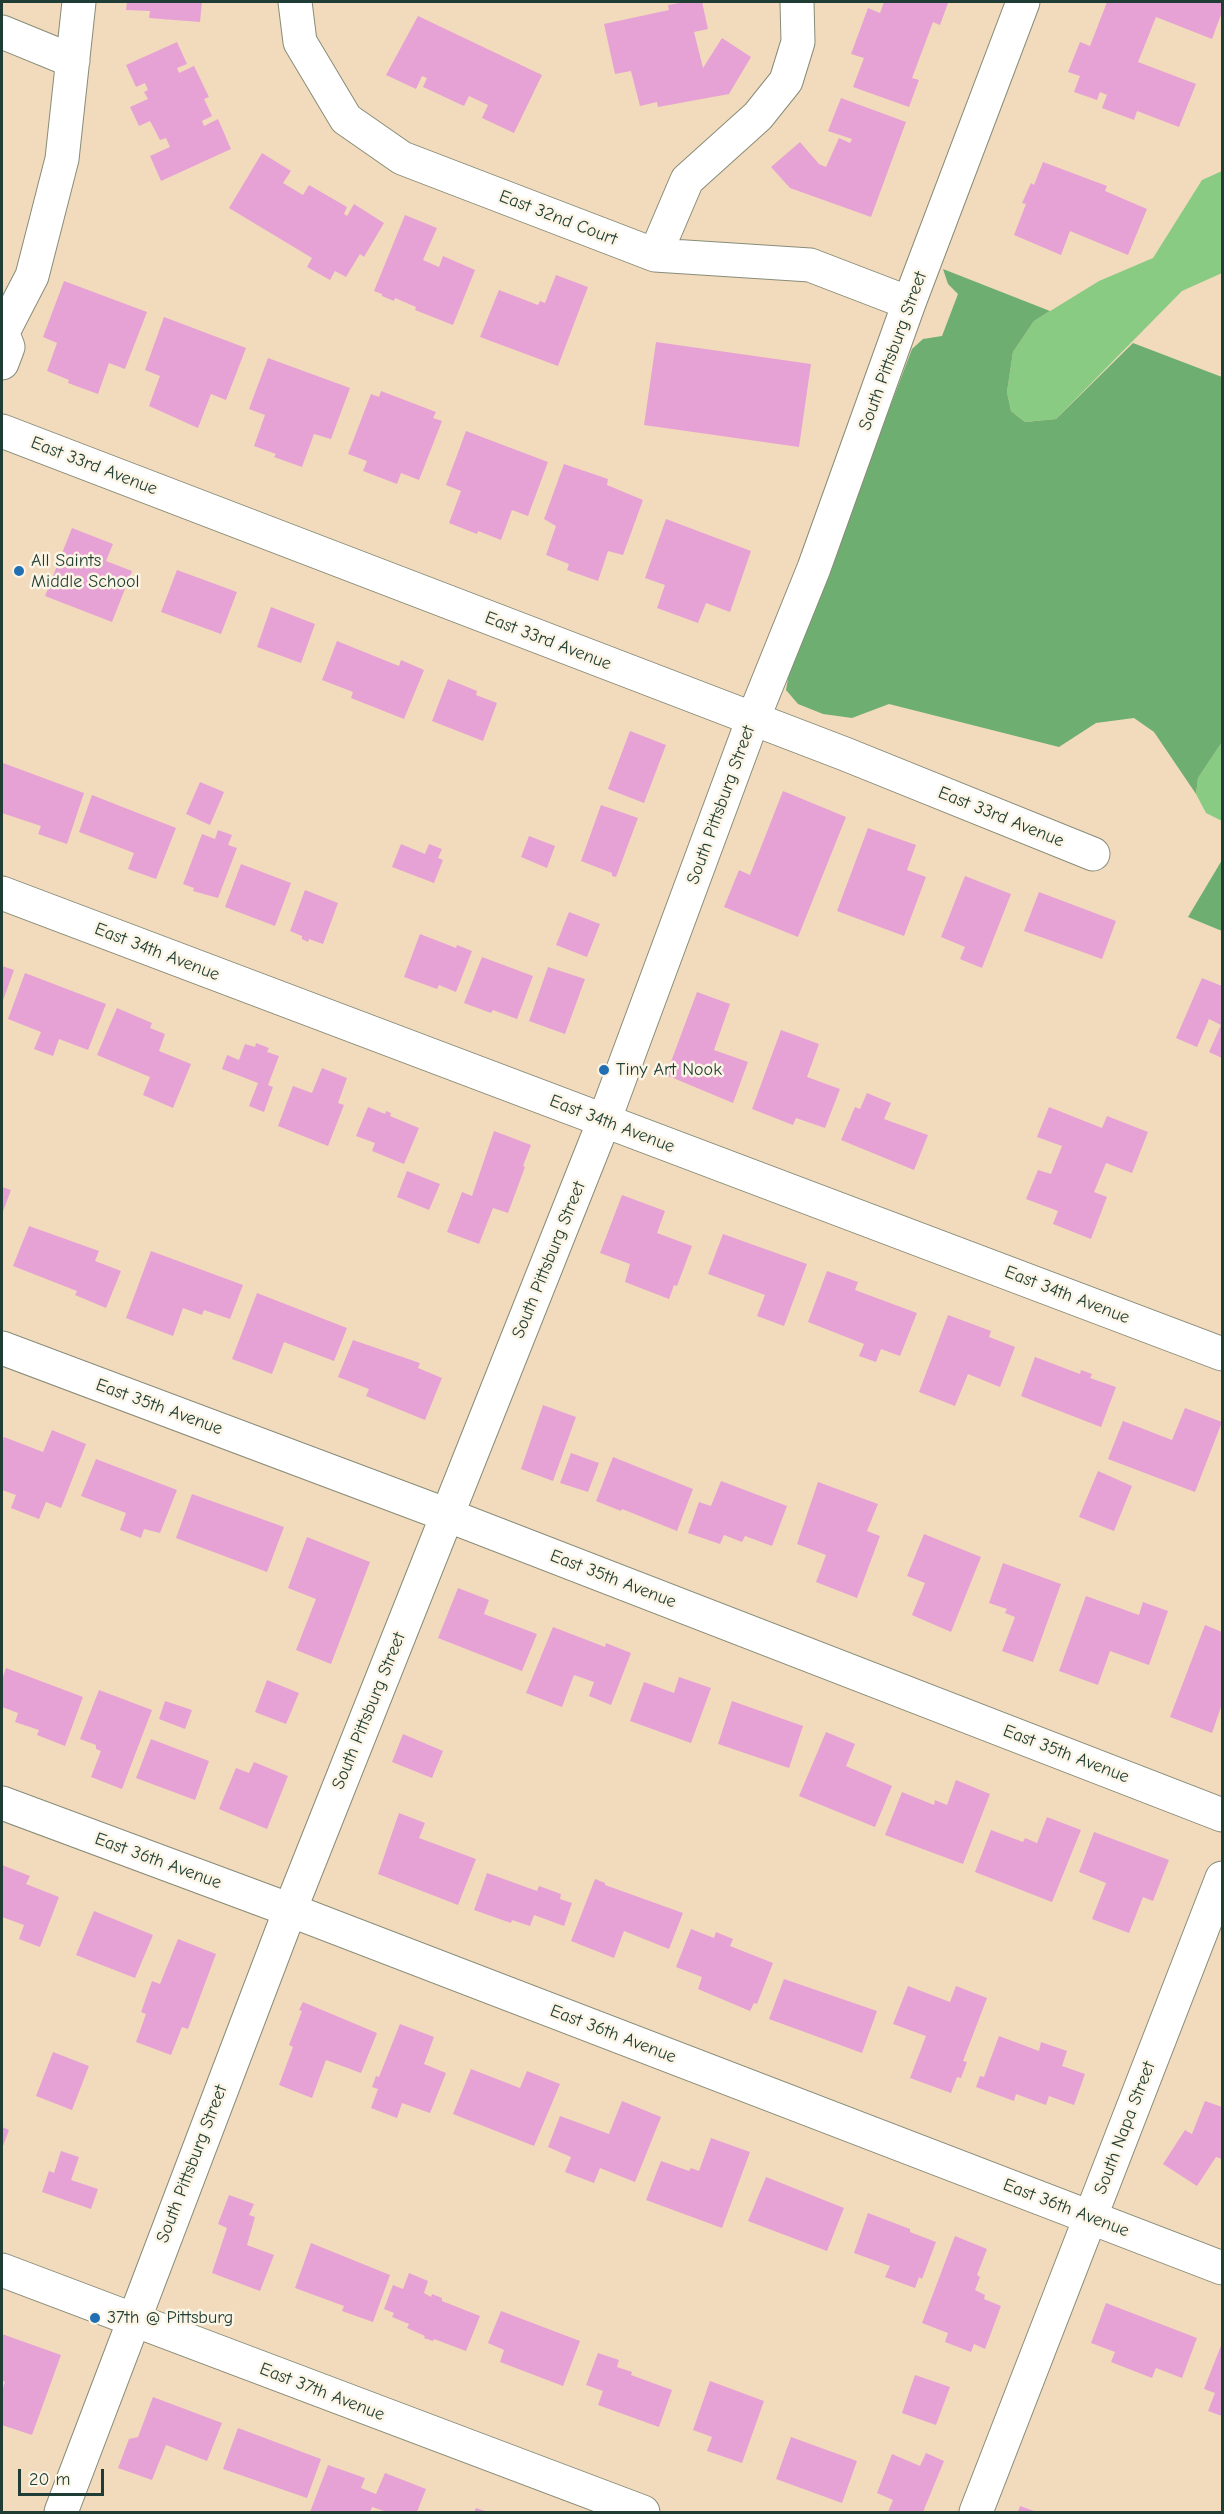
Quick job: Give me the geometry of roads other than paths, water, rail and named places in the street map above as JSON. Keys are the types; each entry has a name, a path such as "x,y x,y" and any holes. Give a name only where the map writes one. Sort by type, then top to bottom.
{"street":[{"path":"2,344 32,276 62,159 79,2"},
{"name":"East 32nd Court","path":"295,2 300,42 346,119 402,158 655,255 810,265 909,303"},
{"path":"655,255 687,180 758,116 786,81 798,42 797,2"},
{"name":"South Pittsburg Street","path":"61,2512 132,2320 290,1910 604,1121 753,719 814,568 909,303 1023,2"},
{"path":"2,32 73,61"},
{"name":"East 33rd Avenue","path":"2,431 753,719 1093,854"},
{"name":"East 34th Avenue","path":"2,893 1222,1354"},
{"name":"East 35th Avenue","path":"2,1348 447,1515 1222,1815"},
{"name":"East 36th Avenue","path":"2,1803 290,1910 1222,2268"},
{"name":"South Napa Street","path":"976,2512 1222,1878"},
{"name":"East 37th Avenue","path":"2,2270 644,2512"}],"place":[{"name":"All Saints Middle School","path":"19,571"},
{"name":"Tiny Art Nook","path":"604,1070"},
{"name":"37th @ Pittsburg","path":"95,2318"}]}
